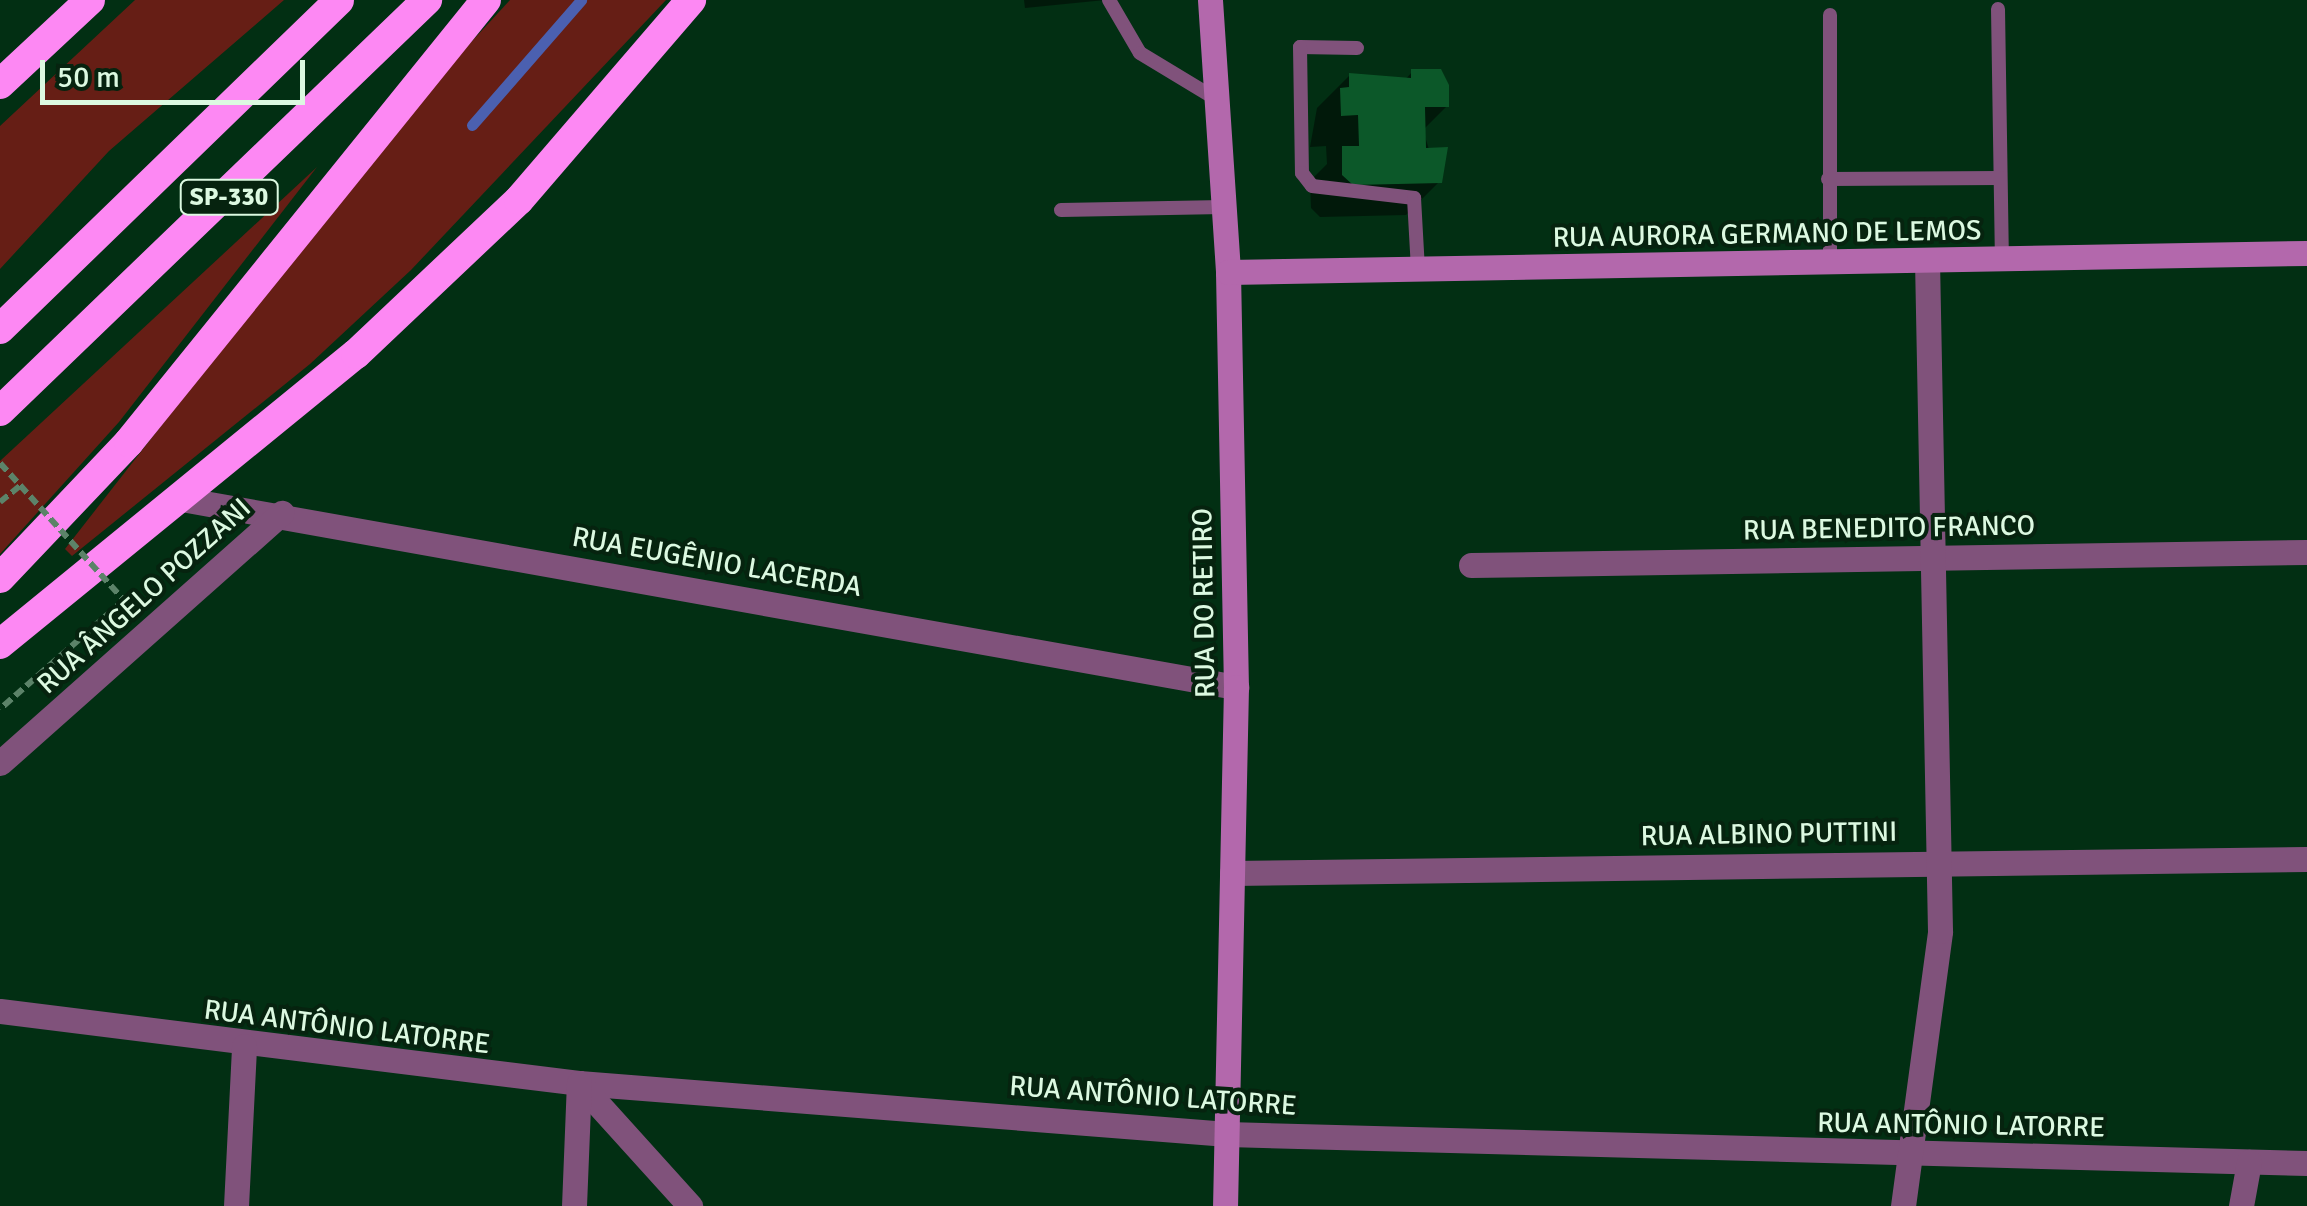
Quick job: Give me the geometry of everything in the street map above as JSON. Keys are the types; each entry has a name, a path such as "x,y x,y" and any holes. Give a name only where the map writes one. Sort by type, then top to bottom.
{"highway":[{"path":"0,84 90,0"},
{"name":"SP-330","path":"0,329 339,0"},
{"name":"SP-330","path":"0,412 427,0"},
{"path":"0,578 129,442 486,0"},
{"path":"0,644 187,500 518,200 691,0"}],"main road":[{"name":"RUA DO RETIRO","path":"1210,0 1228,272 1236,686 1225,1206"},
{"name":"RUA AURORA GERMANO DE LEMOS","path":"1228,272 2307,253"}],"street":[{"path":"1903,1206 1940,861 1928,262"},
{"name":"RUA EUGÊNIO LACERDA","path":"187,500 282,513 1236,686"},
{"name":"RUA ÂNGELO POZZANI","path":"0,763 282,513"},
{"name":"RUA BENEDITO FRANCO","path":"1472,565 2307,552"},
{"name":"RUA ALBINO PUTTINI","path":"1232,873 1940,861 2307,860"},
{"name":"RUA ANTÔNIO LATORRE","path":"0,1012 244,1046 579,1083 1227,1134 2307,1163"},
{"path":"236,1206 244,1046"},
{"path":"574,1206 579,1083"},
{"path":"579,1083 690,1206"},
{"path":"2241,1206 2249,1162"}],"lane":[{"path":"1109,0 1140,53 1216,100"},
{"path":"1998,9 2002,260"},
{"path":"1830,15 1830,263"},
{"path":"1357,48 1300,48 1302,172 1312,186 1414,198 1418,269"},
{"path":"1828,179 2000,178"},
{"path":"1061,210 1224,206"}],"path":[{"path":"0,462 124,600 0,709"},
{"path":"0,502 20,485"}],"shaded area":[{"path":"135,0 284,0 109,151 0,269 0,126"},
{"path":"510,0 666,0 411,270 310,364 72,556 65,549 403,116"},
{"path":"317,167 119,422 0,554 0,461"}],"building":[{"path":"1411,69 1441,69 1449,85 1449,107 1425,107 1426,148 1448,147 1442,183 1353,185 1342,175 1342,146 1359,146 1358,115 1341,116 1340,88 1349,87 1349,73 1411,78"}],"waterway":[{"path":"472,125 581,0"}]}
